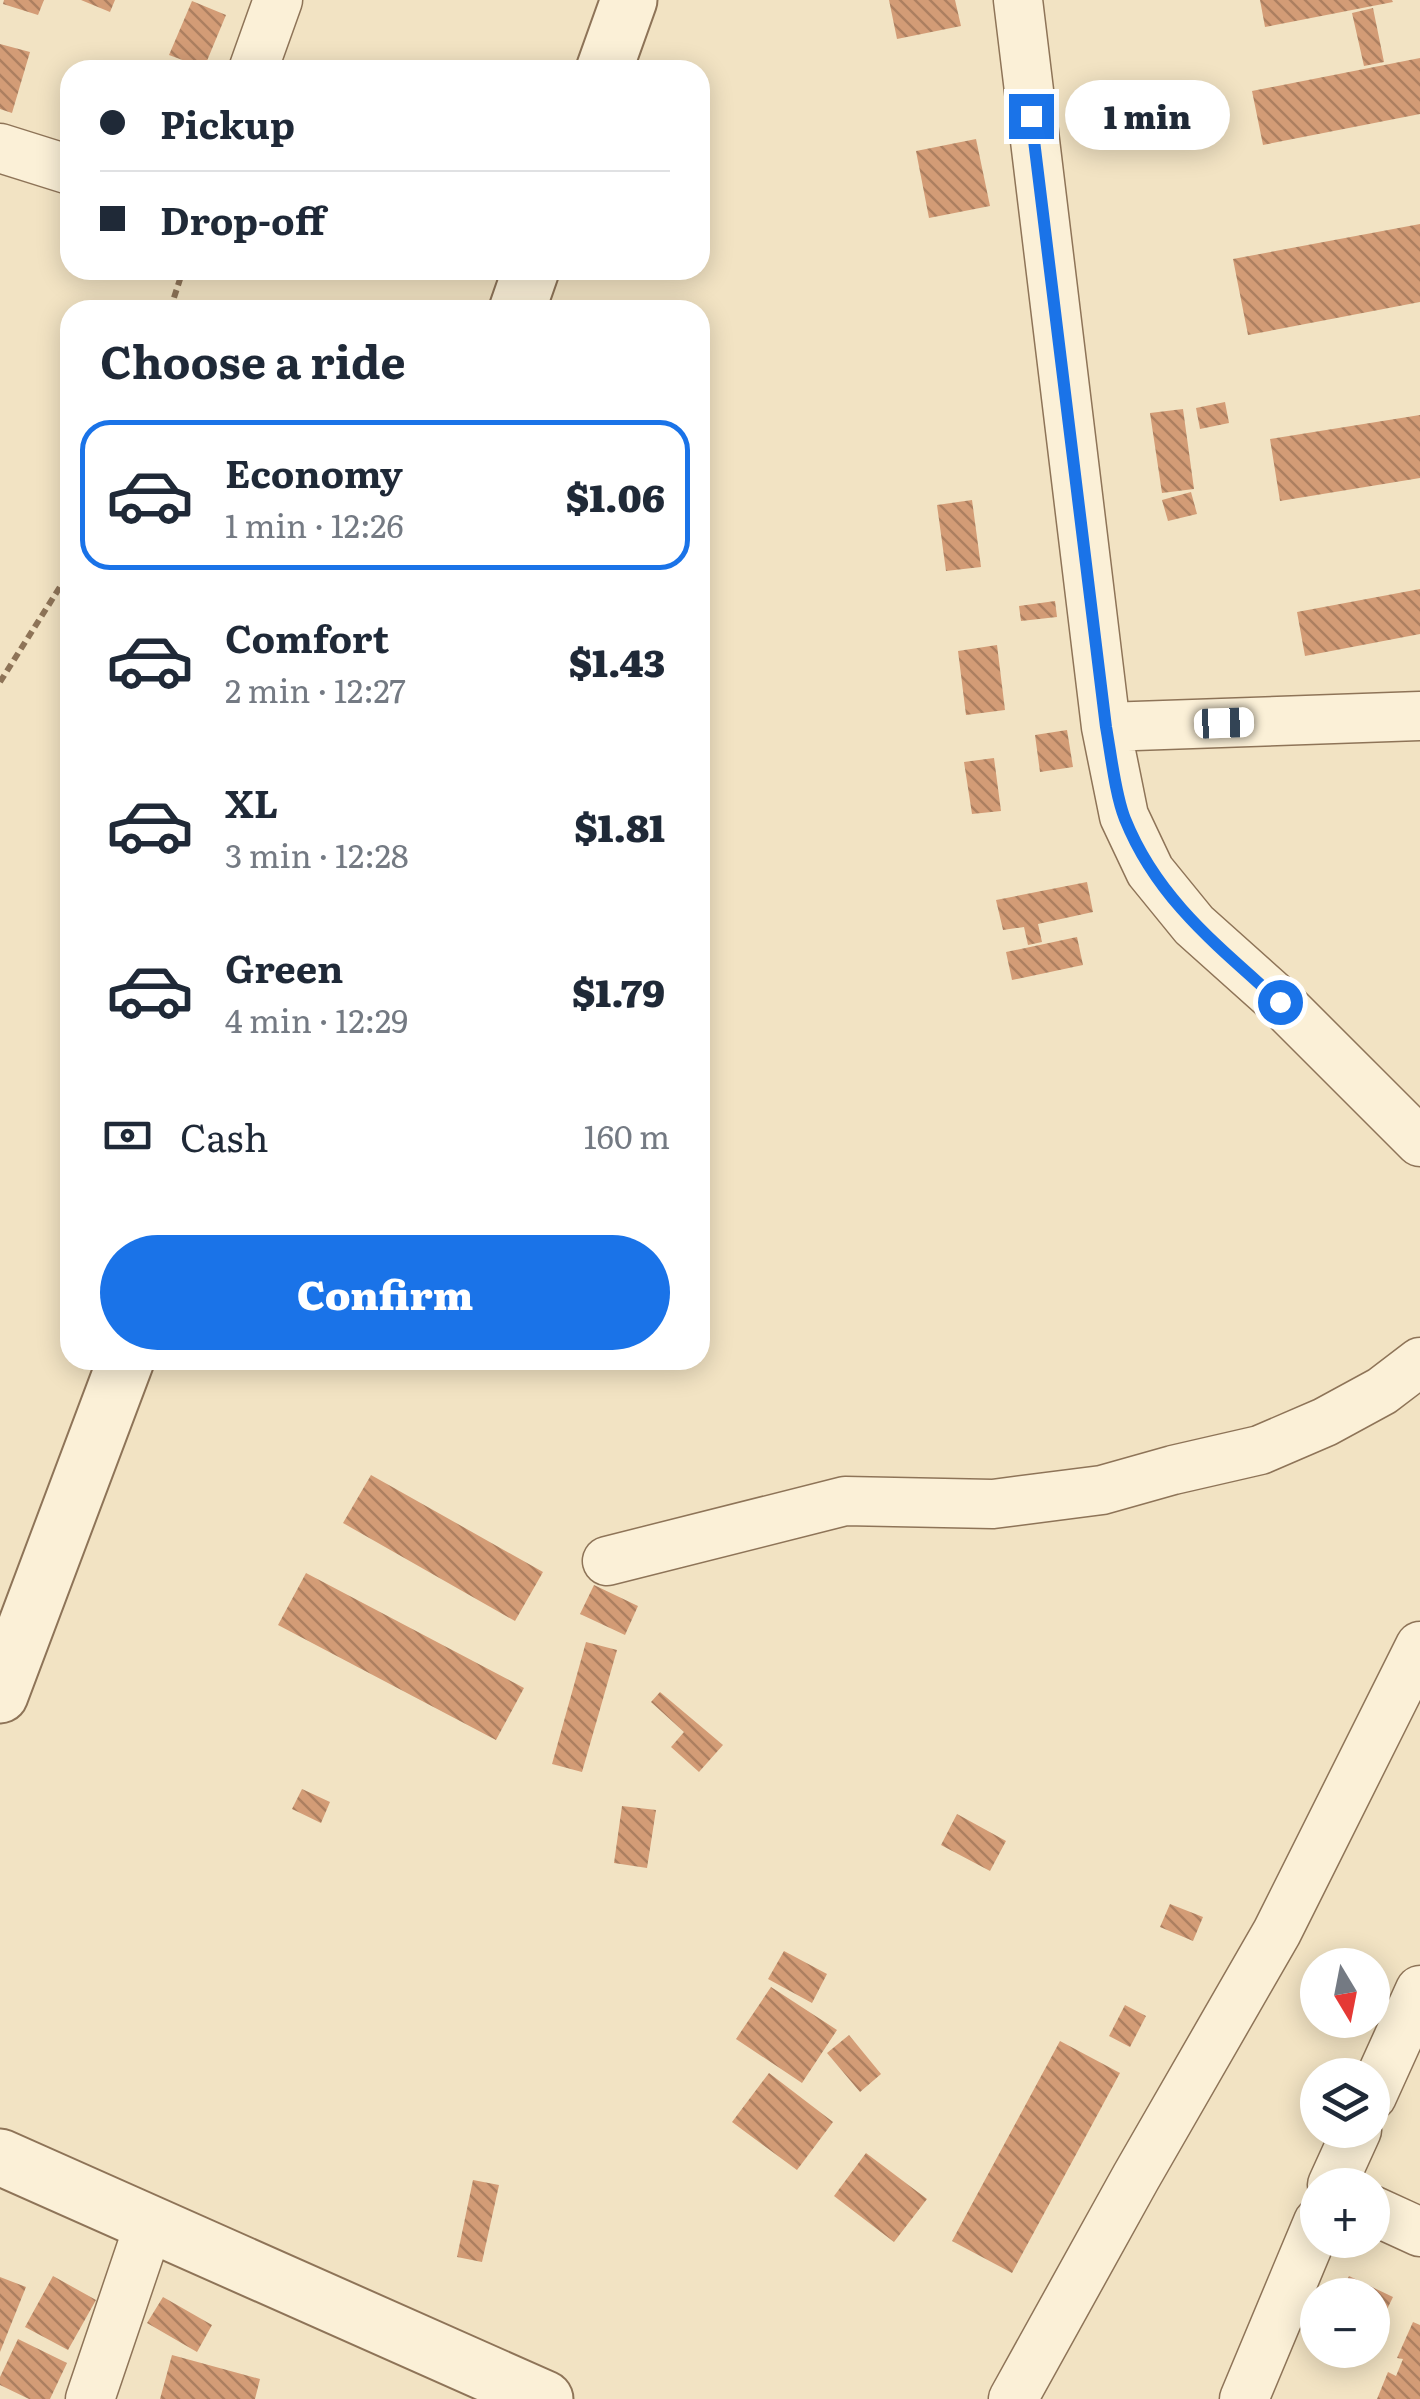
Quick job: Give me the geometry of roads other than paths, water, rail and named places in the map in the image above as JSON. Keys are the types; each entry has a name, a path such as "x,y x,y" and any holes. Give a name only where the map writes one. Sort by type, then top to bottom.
{"street":[{"path":"257,60 278,0"},
{"path":"608,60 629,0"},
{"path":"1018,0 1106,727 1124,816 1150,871 1194,926 1280,1002 1420,1142"},
{"path":"0,148 60,167"},
{"path":"1106,727 1420,716"},
{"path":"607,1561 845,1501 994,1504 1102,1490 1260,1450 1326,1422 1382,1391 1420,1362"},
{"path":"0,1695 122,1370"},
{"path":"1012,2399 1276,1932 1420,1646"},
{"path":"1389,2058 1420,1990"},
{"path":"0,2157 529,2396"},
{"path":"1390,2218 1420,2232"},
{"path":"90,2399 150,2225"},
{"path":"1244,2399 1303,2258"}]}
